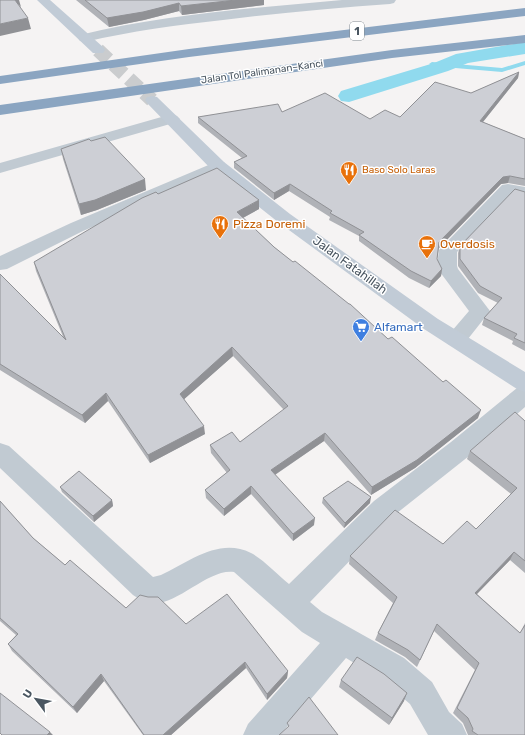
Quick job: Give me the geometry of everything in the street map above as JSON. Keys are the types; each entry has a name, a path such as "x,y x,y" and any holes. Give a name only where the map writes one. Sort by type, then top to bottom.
{"highway":[{"name":"1","path":"0,80 189,53 525,12"},
{"name":"Jalan Tol Palimanan–Kanci","path":"0,110 392,54 525,39"}],"street":[{"path":"43,0 98,50"},
{"path":"85,38 118,30 179,21 282,9 390,0"},
{"name":"Jalan Fatahillah","path":"152,100 218,166 291,222 431,324 525,383"},
{"path":"0,168 172,119"},
{"path":"2,257 77,227 218,166"},
{"path":"456,339 480,311 450,272 447,266 448,250 508,189 514,189 525,193"},
{"path":"290,603 383,509 460,449 525,394"},
{"path":"0,453 143,586 152,590 164,588 209,564 230,559 242,562 312,622 393,669 416,688 421,693 438,723 451,735"},
{"path":"259,735 343,639"}],"building":[{"path":"0,0 15,0 28,18 0,24"},
{"path":"85,0 236,0 181,6 179,3 143,12 107,18"},
{"path":"519,72 480,121 525,139 525,179 510,176 503,177 439,242 437,259 442,269 431,281 411,271 359,235 364,232 330,213 332,211 290,184 274,193 234,162 247,156 198,117 278,104 282,112 325,93 370,119 385,110 400,117 435,82 471,93"},
{"path":"105,137 145,179 95,200 79,204 61,149 89,139 91,141"},
{"path":"217,168 259,200 237,212 274,247 293,262 295,261 350,304 388,339 392,337 443,382 446,380 481,410 417,460 372,487 325,433 271,470 315,518 293,534 251,486 224,509 205,490 230,470 210,445 232,432 240,442 288,406 232,347 180,394 204,426 148,455 106,393 82,415 0,364 0,274 66,340 34,262 142,198 156,192 158,194"},
{"path":"515,189 525,192 525,343 514,338 517,334 484,318 502,298 480,286 460,259 460,246"},
{"path":"515,412 525,421 525,561 514,552 475,593 520,633 525,625 525,735 478,735 472,731 473,729 468,718 457,708 479,663 437,624 420,660 408,650 378,633 397,597 350,556 395,510 443,544 467,521 476,529 517,488 470,451"},
{"path":"79,471 112,500 93,516 60,487"},
{"path":"348,481 371,497 345,523 323,498"},
{"path":"0,501 33,538 65,565 70,560 126,608 140,595 158,597 186,624 227,594 288,671 267,694 245,662 163,735 144,735 101,674 73,707 8,644 18,634 0,618"},
{"path":"357,657 384,674 407,693 392,718 341,680"},
{"path":"0,693 50,732 47,735 2,735 0,733"},
{"path":"309,697 338,735 279,735 289,726 287,723"}],"waterway":[{"path":"349,96 441,67 463,58 525,48"},
{"path":"432,64 502,70 525,63"}],"tunnel":[{"path":"98,50 152,100"}],"place":[{"name":"Baso Solo Laras","path":"349,185"},
{"name":"Pizza Doremi","path":"220,239"},
{"name":"Overdosis","path":"427,259"},
{"name":"Alfamart","path":"361,342"}]}
